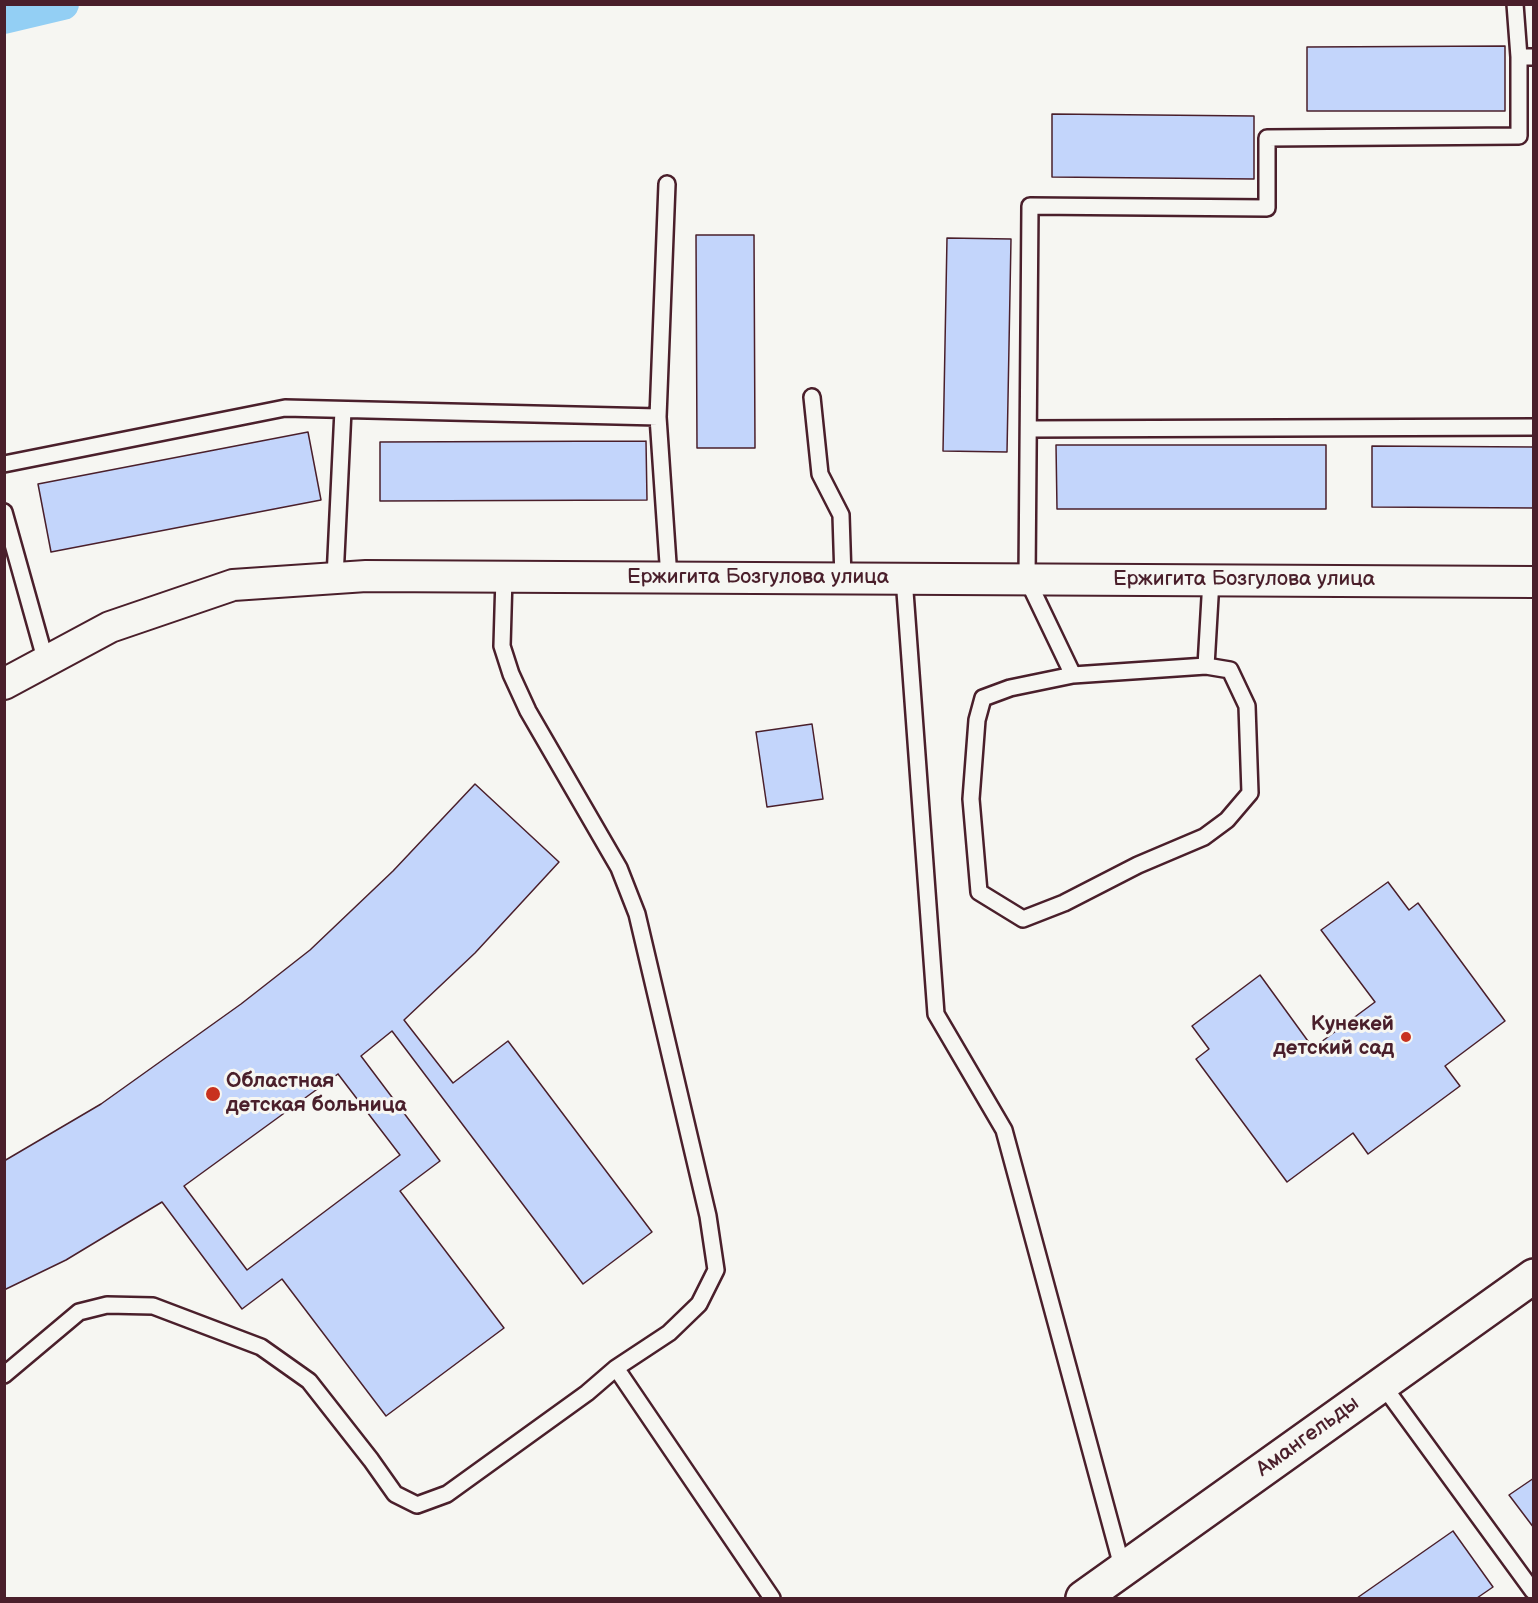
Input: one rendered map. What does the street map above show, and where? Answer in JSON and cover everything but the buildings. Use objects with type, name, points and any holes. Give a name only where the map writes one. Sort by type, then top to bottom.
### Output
[{"type":"main road","name":"Амангельды","points":[[1093,1595],[1123,1570],[1533,1276]]},
{"type":"street","name":"Ержигита Бозгулова улица","points":[[4,684],[110,627],[233,585],[335,578],[366,576],[1533,582]]},
{"type":"lane","points":[[1073,675],[1028,579],[1030,206],[1267,208],[1267,138],[1519,136],[1526,57],[1515,4]]},
{"type":"lane","points":[[667,184],[658,417],[669,578]]},
{"type":"lane","points":[[812,397],[820,474],[841,515],[843,578]]},
{"type":"lane","points":[[4,464],[285,408],[658,417]]},
{"type":"lane","points":[[335,578],[343,410]]},
{"type":"lane","points":[[1029,429],[1533,427]]},
{"type":"lane","points":[[4,512],[46,662]]},
{"type":"lane","points":[[4,1375],[79,1312],[107,1305],[153,1306],[261,1347],[309,1382],[395,1494],[417,1505],[447,1494],[587,1393],[616,1368],[669,1333],[699,1304],[716,1270],[708,1216],[637,914],[619,868],[528,711],[511,674],[502,646],[504,577]]},
{"type":"lane","points":[[904,578],[936,1014],[1004,1130],[1123,1570]]},
{"type":"lane","points":[[1206,666],[1211,580]]},
{"type":"lane","points":[[1206,666],[1230,670],[1247,706],[1250,793],[1227,820],[1204,837],[1138,865],[1064,903],[1023,919],[979,892],[971,799],[977,720],[983,698],[1010,688],[1073,675],[1206,666]]},
{"type":"lane","points":[[616,1368],[772,1599]]},
{"type":"lane","points":[[1382,1384],[1530,1594]]},
{"type":"waterway","points":[[4,18],[63,4]]},
{"type":"place","name":"Кунекей детский сад","points":[[1406,1037]]},
{"type":"place","name":"Областная детская больница","points":[[213,1094]]}]
